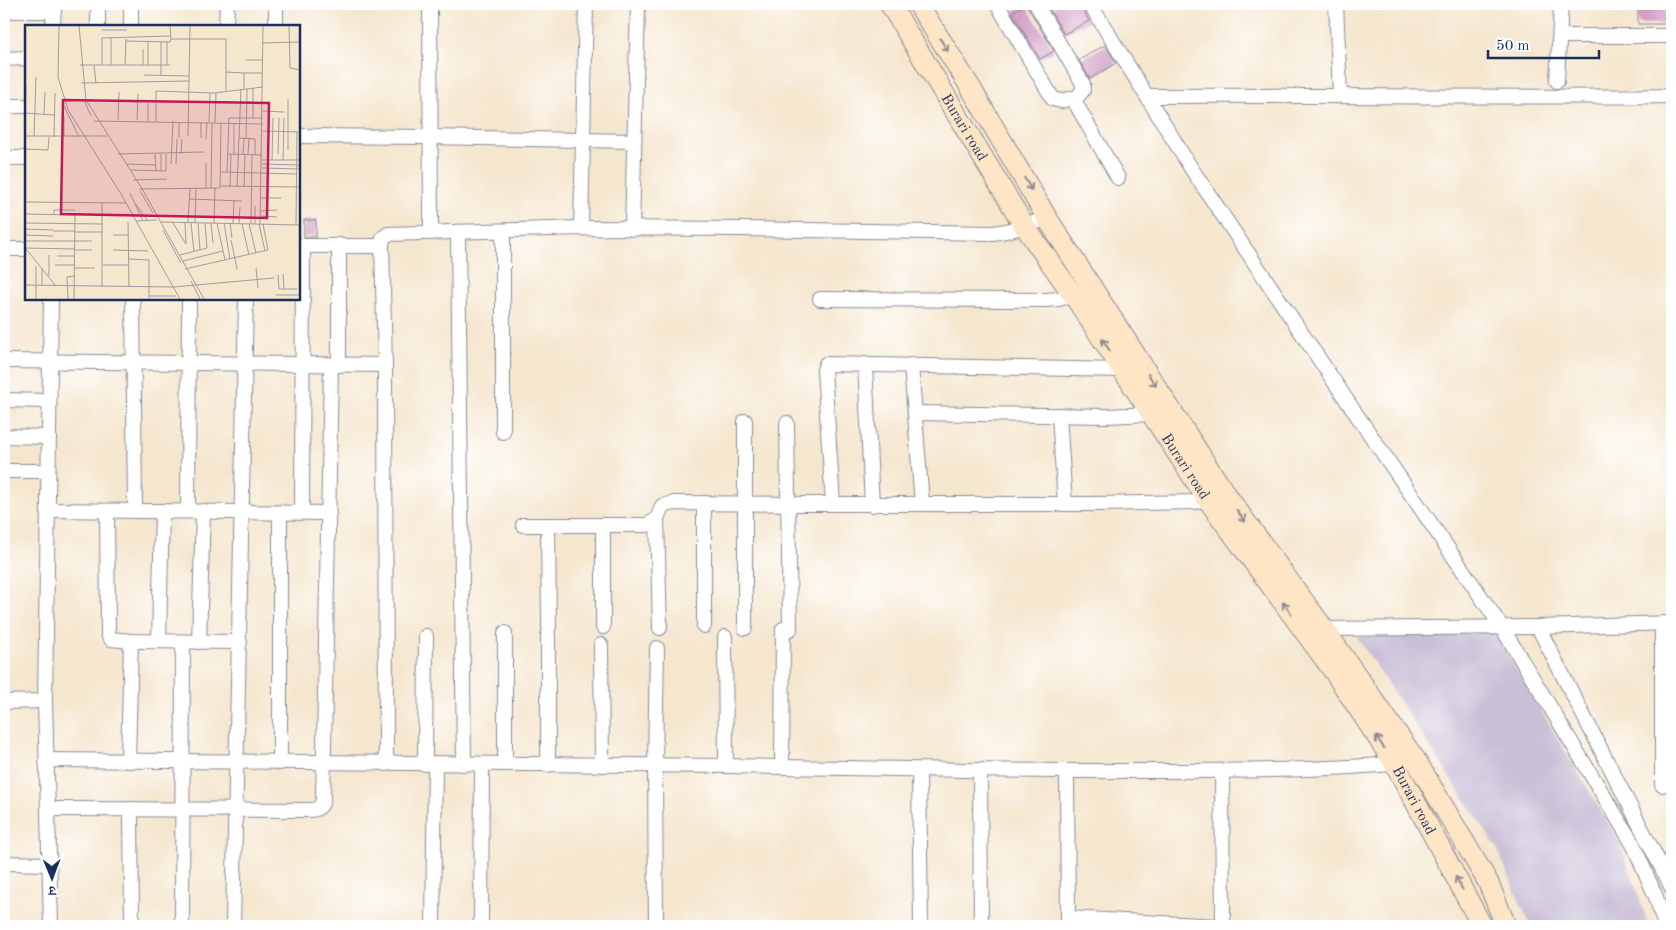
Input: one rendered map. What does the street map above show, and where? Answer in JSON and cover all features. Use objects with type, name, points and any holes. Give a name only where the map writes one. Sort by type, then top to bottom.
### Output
[{"type":"main road","name":"Burari road","points":[[890,4],[1025,227],[1074,296],[1151,414],[1216,496],[1317,634],[1417,762],[1488,882],[1506,926]]},
{"type":"main road","name":"Burari road","points":[[918,4],[1092,288],[1216,496]]},
{"type":"main road","name":"Burari road","points":[[1317,634],[1335,673],[1395,764],[1482,926]]},
{"type":"street","points":[[98,4],[98,25]]},
{"type":"street","points":[[131,4],[131,25]]},
{"type":"street","points":[[226,25],[227,4]]},
{"type":"street","points":[[276,4],[276,25]]},
{"type":"street","points":[[430,4],[432,233]]},
{"type":"street","points":[[581,228],[586,4]]},
{"type":"street","points":[[632,229],[638,4]]},
{"type":"street","points":[[997,4],[1054,99],[1061,101],[1077,97]]},
{"type":"street","points":[[1036,4],[1083,84],[1083,90],[1075,100],[1077,106],[1118,178]]},
{"type":"street","points":[[1090,4],[1190,168],[1346,400],[1507,626],[1634,844],[1656,897],[1665,926]]},
{"type":"street","points":[[1336,4],[1340,95]]},
{"type":"street","points":[[1557,81],[1561,4]]},
{"type":"street","points":[[4,11],[54,8],[53,25]]},
{"type":"street","points":[[1560,36],[1672,36]]},
{"type":"street","points":[[4,59],[25,58]]},
{"type":"street","points":[[1147,96],[1672,96]]},
{"type":"street","points":[[4,106],[25,106]]},
{"type":"street","points":[[300,136],[634,141]]},
{"type":"street","points":[[4,158],[25,158]]},
{"type":"street","points":[[386,764],[383,238],[388,234],[581,228],[743,228],[992,233],[1025,227],[1048,218]]},
{"type":"street","points":[[503,231],[503,432]]},
{"type":"street","points":[[458,233],[464,764]]},
{"type":"street","points":[[302,512],[301,246],[382,246]]},
{"type":"street","points":[[48,809],[315,810],[320,807],[323,801],[328,512],[339,246]]},
{"type":"street","points":[[4,249],[25,249]]},
{"type":"street","points":[[820,299],[1059,300],[1092,288]]},
{"type":"street","points":[[51,300],[45,701],[51,926]]},
{"type":"street","points":[[133,300],[135,511]]},
{"type":"street","points":[[188,511],[189,300]]},
{"type":"street","points":[[233,926],[246,300]]},
{"type":"street","points":[[4,361],[385,366]]},
{"type":"street","points":[[833,504],[824,370],[826,364],[1122,370]]},
{"type":"street","points":[[865,364],[872,504]]},
{"type":"street","points":[[911,365],[922,504]]},
{"type":"street","points":[[4,400],[49,401]]},
{"type":"street","points":[[914,413],[1151,414]]},
{"type":"street","points":[[1059,415],[1065,504]]},
{"type":"street","points":[[745,421],[745,628]]},
{"type":"street","points":[[782,767],[783,629],[790,629],[788,423]]},
{"type":"street","points":[[4,436],[49,438]]},
{"type":"street","points":[[4,471],[48,471]]},
{"type":"street","points":[[660,628],[657,519],[662,506],[666,504],[1065,504],[1182,502],[1216,496]]},
{"type":"street","points":[[704,503],[704,626]]},
{"type":"street","points":[[48,510],[328,512]]},
{"type":"street","points":[[107,511],[108,635],[111,639],[131,641],[240,642]]},
{"type":"street","points":[[159,641],[162,511]]},
{"type":"street","points":[[199,642],[203,511]]},
{"type":"street","points":[[280,512],[280,763]]},
{"type":"street","points":[[523,525],[647,525],[657,519]]},
{"type":"street","points":[[548,525],[548,765]]},
{"type":"street","points":[[603,525],[603,627]]},
{"type":"street","points":[[1317,634],[1507,626],[1534,627],[1667,623],[1662,785]]},
{"type":"street","points":[[1534,627],[1672,888]]},
{"type":"street","points":[[505,634],[505,764]]},
{"type":"street","points":[[426,636],[433,926]]},
{"type":"street","points":[[725,637],[726,766]]},
{"type":"street","points":[[128,761],[131,641]]},
{"type":"street","points":[[182,926],[183,642]]},
{"type":"street","points":[[601,645],[602,765]]},
{"type":"street","points":[[656,926],[655,766],[657,648]]},
{"type":"street","points":[[4,702],[45,701]]},
{"type":"street","points":[[46,760],[726,766],[919,771],[1067,772],[1333,768],[1417,762]]},
{"type":"street","points":[[481,926],[482,764]]},
{"type":"street","points":[[980,770],[981,926]]},
{"type":"street","points":[[919,771],[921,926]]},
{"type":"street","points":[[1222,771],[1223,926]]},
{"type":"street","points":[[1067,772],[1068,922],[1218,926]]},
{"type":"street","points":[[132,809],[132,926]]},
{"type":"street","points":[[4,862],[49,864]]},
{"type":"shaded area","points":[[1493,630],[1619,841],[1649,926],[1530,926],[1497,848],[1357,637]]},
{"type":"building","points":[[1027,4],[1054,51],[1040,59],[1012,12]]},
{"type":"building","points":[[1060,4],[1079,4],[1089,21],[1064,34],[1049,9]]},
{"type":"building","points":[[1670,7],[1670,24],[1638,24],[1638,9]]},
{"type":"building","points":[[1105,45],[1116,63],[1090,79],[1079,60]]},
{"type":"building","points":[[304,220],[316,220],[316,237],[304,237]]}]
